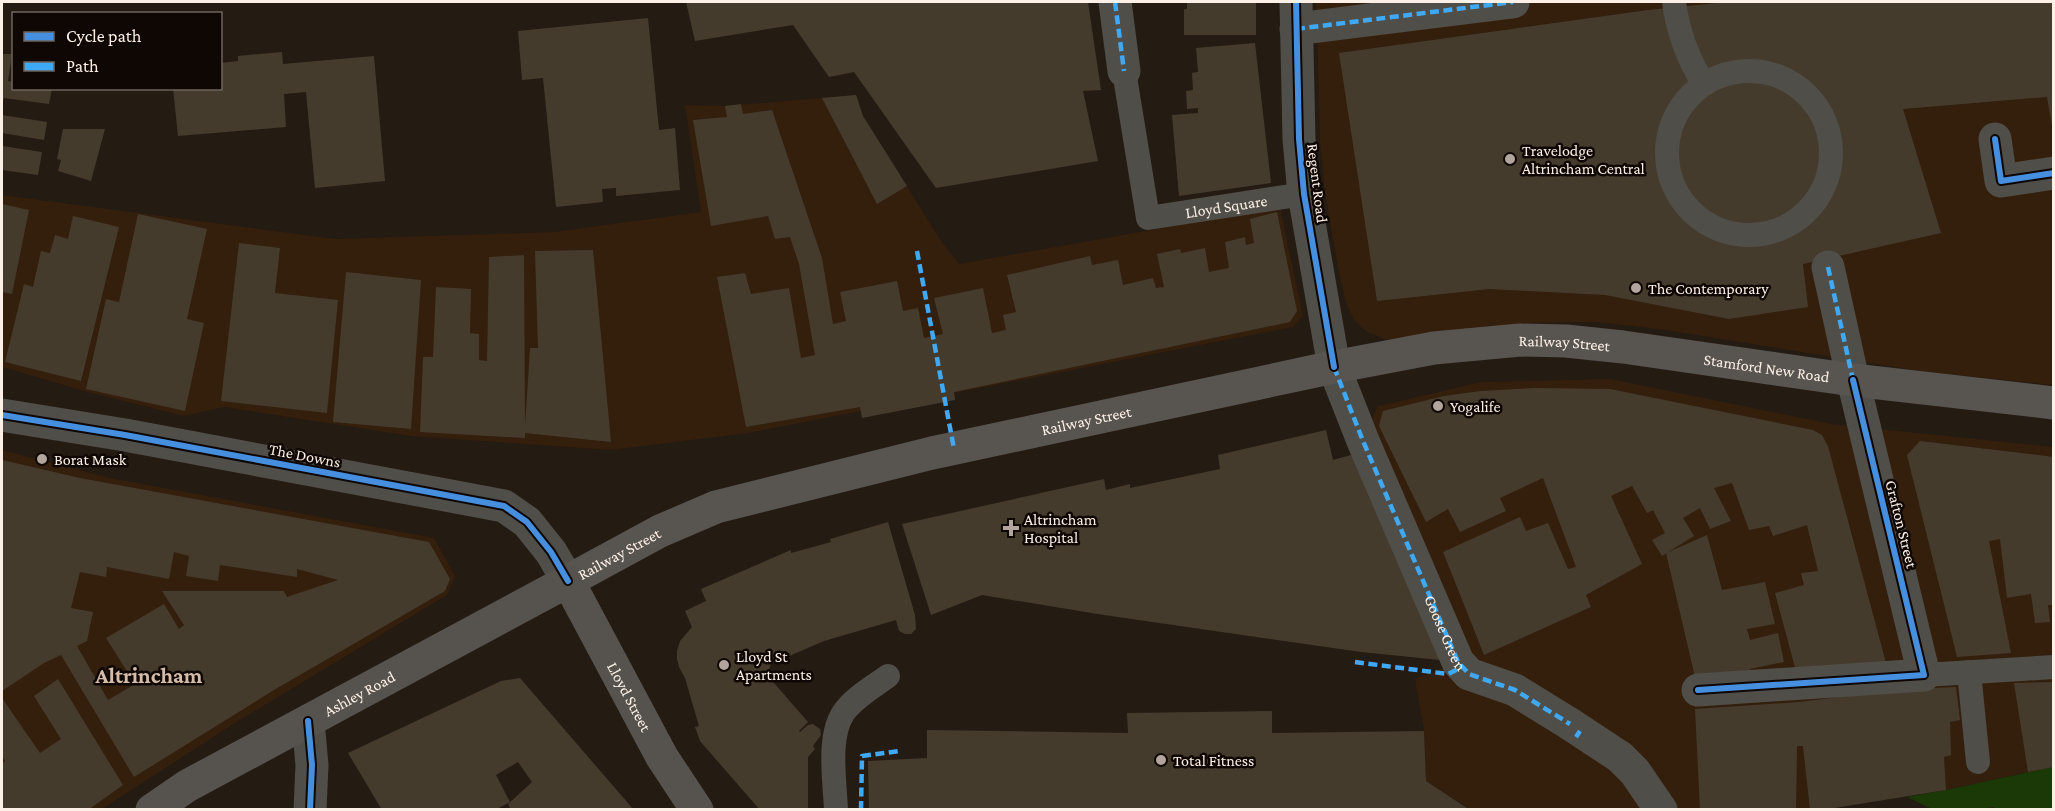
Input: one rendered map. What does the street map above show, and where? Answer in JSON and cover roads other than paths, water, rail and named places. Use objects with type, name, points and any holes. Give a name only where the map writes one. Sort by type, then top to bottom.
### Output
[{"type":"main road","name":"Railway Street","points":[[568,581],[660,531],[716,507],[932,453],[1334,367],[1434,348],[1520,340],[1566,341],[1623,347]]},
{"type":"main road","name":"Stamford New Road","points":[[1623,347],[1853,380],[2054,403]]},
{"type":"main road","name":"Ashley Road","points":[[152,810],[187,786],[568,581]]},
{"type":"main road","name":"Lloyd Street","points":[[568,581],[662,757],[697,810]]},
{"type":"street","points":[[1115,2],[1124,71]]},
{"type":"street","points":[[1296,15],[1513,2]]},
{"type":"street","name":"Regent Road","points":[[1296,15],[1299,139],[1304,194],[1334,367]]},
{"type":"street","points":[[1995,139],[2001,181],[2054,173]]},
{"type":"street","name":"Grafton Street","points":[[1828,267],[1924,675]]},
{"type":"street","name":"Goose Green","points":[[1334,367],[1363,441],[1458,662],[1469,674],[1515,690],[1620,757],[1635,772],[1661,810]]},
{"type":"street","name":"The Downs","points":[[2,415],[125,435],[504,506],[527,522],[551,552],[568,581]]},
{"type":"street","points":[[1698,690],[1924,675]]},
{"type":"street","points":[[308,721],[312,765],[310,810]]},
{"type":"lane","points":[[1674,2],[1682,42],[1691,64],[1704,84]]},
{"type":"lane","points":[[1737,70],[1763,72],[1788,80],[1809,96],[1824,118],[1831,143],[1830,170],[1821,194],[1804,215],[1782,229],[1756,236],[1728,233],[1702,221],[1681,202],[1669,177],[1666,148],[1672,120],[1687,96],[1704,84],[1737,70]]},
{"type":"lane","name":"Lloyd Square","points":[[1124,71],[1148,218],[1304,194]]},
{"type":"lane","points":[[1924,675],[2054,667]]},
{"type":"lane","points":[[1969,672],[1978,762]]},
{"type":"lane","points":[[836,810],[834,750],[836,730],[843,713],[854,701],[888,676]]},
{"type":"place","name":"Travelodge Altrincham Central","points":[[1510,159]]},
{"type":"place","name":"The Contemporary","points":[[1636,288]]},
{"type":"place","name":"Yogalife","points":[[1438,406]]},
{"type":"place","name":"Borat Mask","points":[[42,459]]},
{"type":"place","name":"Altrincham Hospital","points":[[1011,528]]},
{"type":"place","name":"Lloyd St Apartments","points":[[724,665]]},
{"type":"place","name":"Total Fitness","points":[[1161,760]]},
{"type":"district","name":"Altrincham","points":[[149,675]]}]
